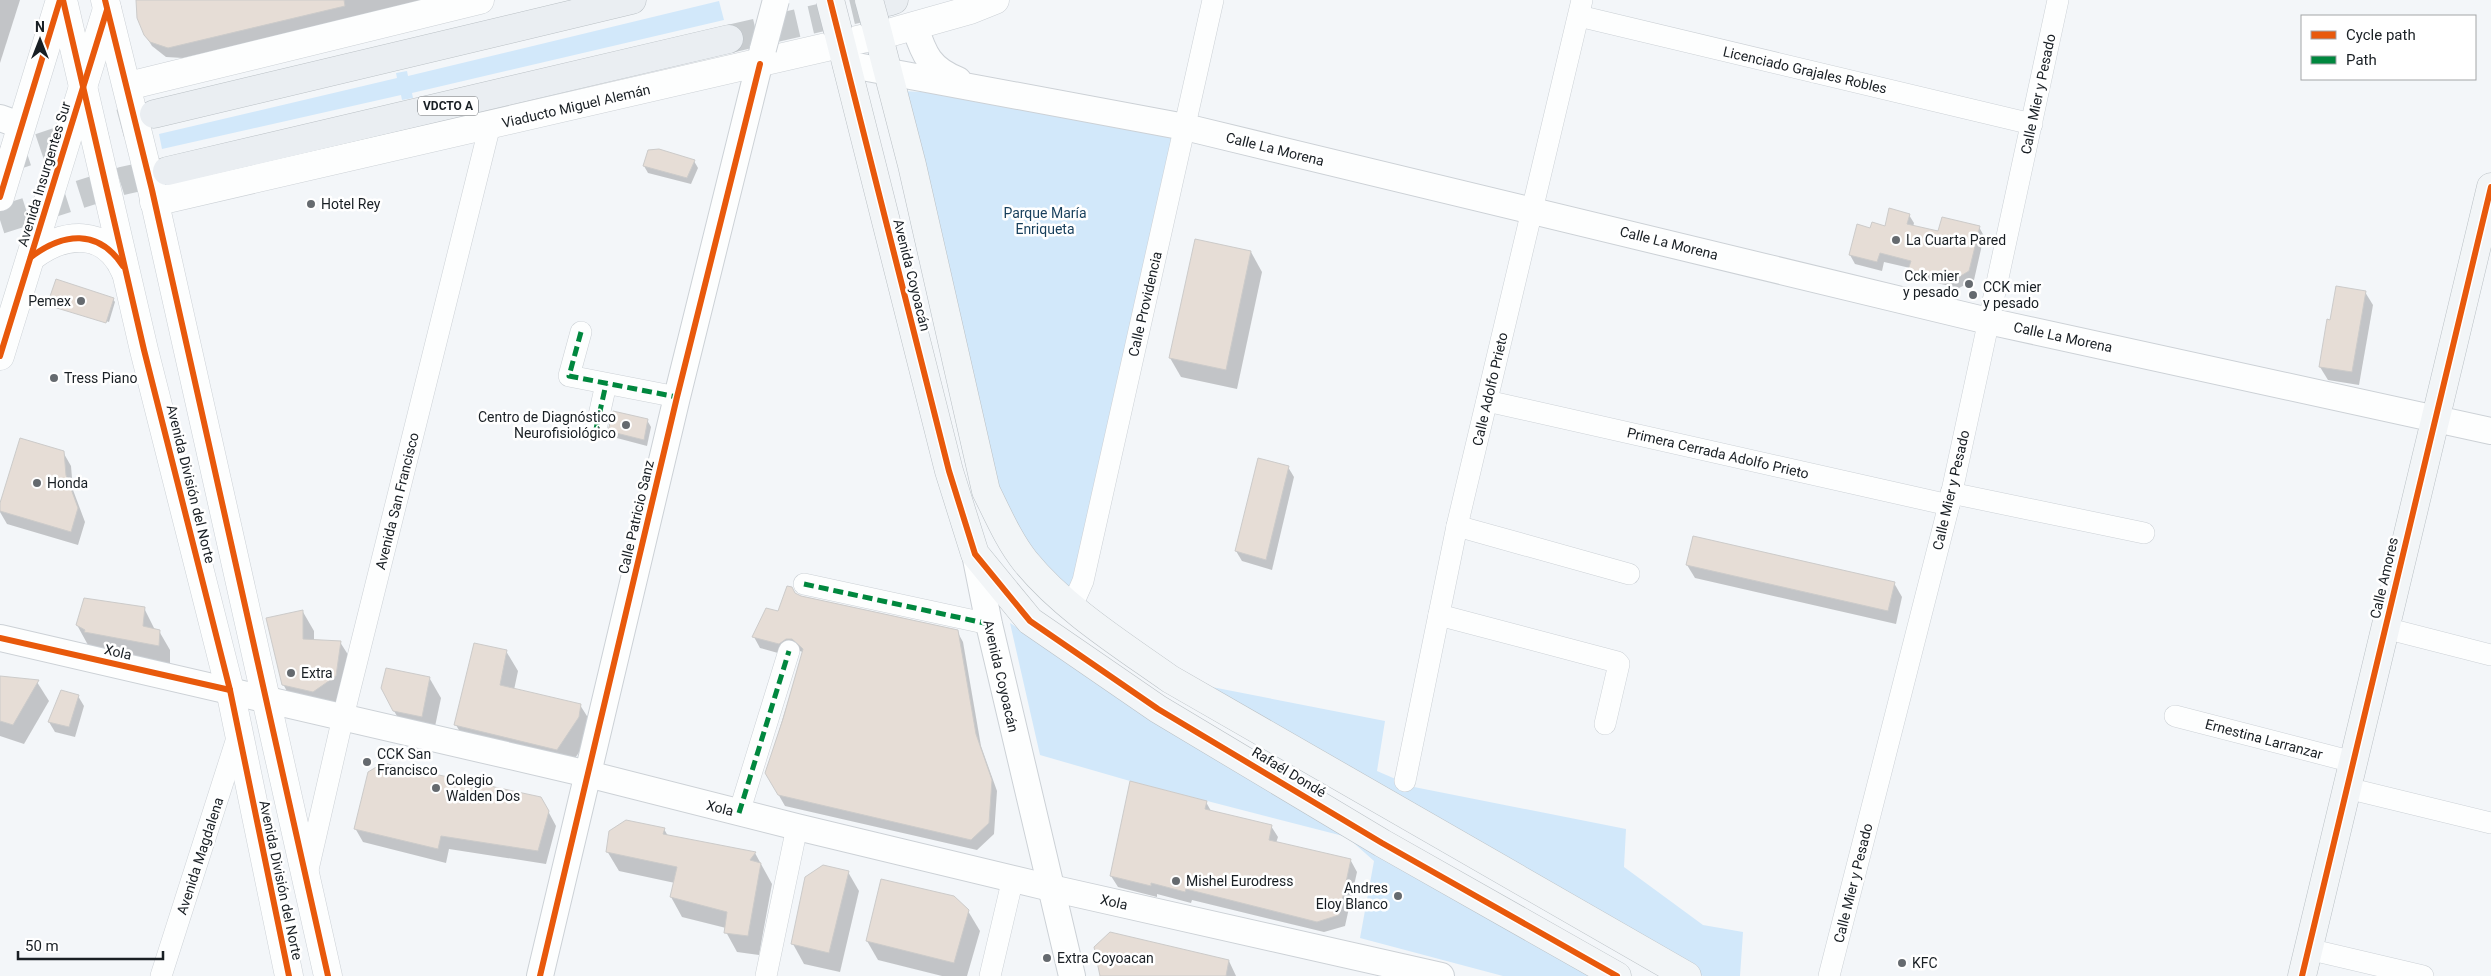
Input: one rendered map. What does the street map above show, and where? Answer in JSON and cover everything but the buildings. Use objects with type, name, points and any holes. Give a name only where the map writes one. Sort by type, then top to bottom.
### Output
[{"type":"highway","points":[[154,114],[632,0]]},
{"type":"highway","name":"Viaducto Miguel Alemán","points":[[167,171],[729,39]]},
{"type":"main road","points":[[0,197],[10,122],[60,0]]},
{"type":"main road","name":"Avenida División del Norte","points":[[63,0],[127,275],[230,690],[288,976]]},
{"type":"main road","points":[[128,86],[480,0]]},
{"type":"main road","name":"Avenida Coyoacán","points":[[830,0],[949,471],[975,554]]},
{"type":"main road","name":"Viaducto Miguel Alemán","points":[[154,202],[490,125],[761,56],[842,46],[881,12],[915,27],[970,10],[994,0]]},
{"type":"main road","name":"Avenida División del Norte","points":[[107,3],[128,86],[328,976]]},
{"type":"main road","name":"Avenida Insurgentes Sur","points":[[0,356],[83,90],[107,3]]},
{"type":"main road","name":"Avenida Coyoacán","points":[[881,12],[889,72],[986,491],[1006,531]]},
{"type":"main road","name":"Calle Amores","points":[[2302,976],[2491,187]]},
{"type":"main road","points":[[31,257],[51,243],[62,239],[85,239],[107,248],[122,265],[127,275]]},
{"type":"main road","name":"Rafaél Dondé","points":[[1006,531],[1024,560],[1048,587],[1170,679],[1687,976]]},
{"type":"main road","name":"Rafaél Dondé","points":[[975,554],[1030,621],[1158,709],[1382,843],[1617,976]]},
{"type":"street","name":"Calle Patricio Sanz","points":[[540,976],[677,398],[776,0]]},
{"type":"street","name":"Calle Providencia","points":[[1072,606],[1083,581],[1213,0]]},
{"type":"street","name":"Calle Mier y Pesado","points":[[1829,976],[1950,499],[2058,0]]},
{"type":"street","name":"Licenciado Grajales Robles","points":[[1580,8],[2032,124]]},
{"type":"street","name":"Calle Adolfo Prieto","points":[[1405,780],[1456,526],[1580,8]]},
{"type":"street","points":[[915,27],[922,50],[935,67],[948,76],[982,89]]},
{"type":"street","name":"Calle La Morena","points":[[842,46],[889,72],[1184,127],[1988,321],[2491,431]]},
{"type":"street","name":"Avenida San Francisco","points":[[306,877],[343,717],[490,125]]},
{"type":"street","points":[[581,332],[569,376],[677,398]]},
{"type":"street","points":[[596,429],[606,384]]},
{"type":"street","name":"Primera Cerrada Adolfo Prieto","points":[[1487,401],[1950,499],[2144,533]]},
{"type":"street","points":[[1456,526],[1629,574]]},
{"type":"street","name":"Avenida Coyoacán","points":[[975,554],[989,624],[1072,976]]},
{"type":"street","points":[[804,584],[989,624]]},
{"type":"street","points":[[1438,615],[1617,662],[1619,664],[1605,724]]},
{"type":"street","points":[[2385,628],[2491,656]]},
{"type":"street","name":"Xola","points":[[0,638],[588,774],[739,813],[1013,878],[1346,965],[1441,976]]},
{"type":"street","points":[[739,813],[789,651]]},
{"type":"street","name":"Ernestina Larranzar","points":[[2175,716],[2491,823]]},
{"type":"street","name":"Avenida Magdalena","points":[[161,976],[238,735]]},
{"type":"street","points":[[766,976],[797,827]]},
{"type":"street","points":[[990,976],[1013,878]]},
{"type":"street","points":[[2308,949],[2423,976]]},
{"type":"green space","points":[[719,1],[724,20],[412,93],[413,98],[402,100],[401,95],[162,149],[159,134],[397,78],[396,73],[407,71],[408,76]]},
{"type":"green space","name":"Parque María Enriqueta","points":[[903,91],[959,94],[1179,131],[1071,595],[1009,522],[988,468]]},
{"type":"green space","points":[[1010,623],[1388,855],[1601,976],[1503,976],[1360,938],[1374,861],[1347,837],[1130,781],[1040,755]]},
{"type":"green space","points":[[1181,681],[1385,721],[1377,771],[1414,787],[1626,829],[1624,867],[1703,925],[1743,932],[1740,976],[1703,976]]},
{"type":"tunnel","points":[[729,39],[888,2]]},
{"type":"tunnel","points":[[0,161],[80,134],[154,114]]},
{"type":"tunnel","points":[[0,220],[122,181],[167,171]]},
{"type":"marked path","points":[[581,332],[569,376],[677,397]]},
{"type":"marked path","points":[[596,429],[606,384]]},
{"type":"marked path","points":[[804,584],[989,624]]},
{"type":"marked path","points":[[739,813],[789,651]]},
{"type":"cycle path","points":[[0,197],[60,0]]},
{"type":"cycle path","points":[[63,0],[144,350],[230,690],[289,976]]},
{"type":"cycle path","points":[[105,0],[152,190],[328,976]]},
{"type":"cycle path","points":[[830,0],[949,471],[975,554],[1030,621],[1158,709],[1382,843],[1617,976]]},
{"type":"cycle path","points":[[0,356],[107,10]]},
{"type":"cycle path","points":[[540,976],[677,397],[760,64]]},
{"type":"cycle path","points":[[2302,976],[2491,187]]},
{"type":"cycle path","points":[[31,257],[55,243],[80,238],[103,245],[123,266]]},
{"type":"cycle path","points":[[0,638],[230,690]]},
{"type":"place","name":"Hotel Rey","points":[[311,204]]},
{"type":"place","name":"La Cuarta Pared","points":[[1896,240]]},
{"type":"place","name":"Cck mier y pesado","points":[[1969,284]]},
{"type":"place","name":"CCK mier y pesado","points":[[1973,295]]},
{"type":"place","name":"Pemex","points":[[81,301]]},
{"type":"place","name":"Tress Piano","points":[[54,378]]},
{"type":"place","name":"Centro de Diagnóstico Neurofisiológico","points":[[626,425]]},
{"type":"place","name":"Honda","points":[[37,483]]},
{"type":"place","name":"Extra","points":[[291,673]]},
{"type":"place","name":"CCK San Francisco","points":[[367,762]]},
{"type":"place","name":"Colegio Walden Dos","points":[[436,788]]},
{"type":"place","name":"Mishel Eurodress","points":[[1176,881]]},
{"type":"place","name":"Andres Eloy Blanco","points":[[1398,896]]},
{"type":"place","name":"Extra Coyoacan","points":[[1047,958]]},
{"type":"place","name":"KFC","points":[[1902,963]]}]
